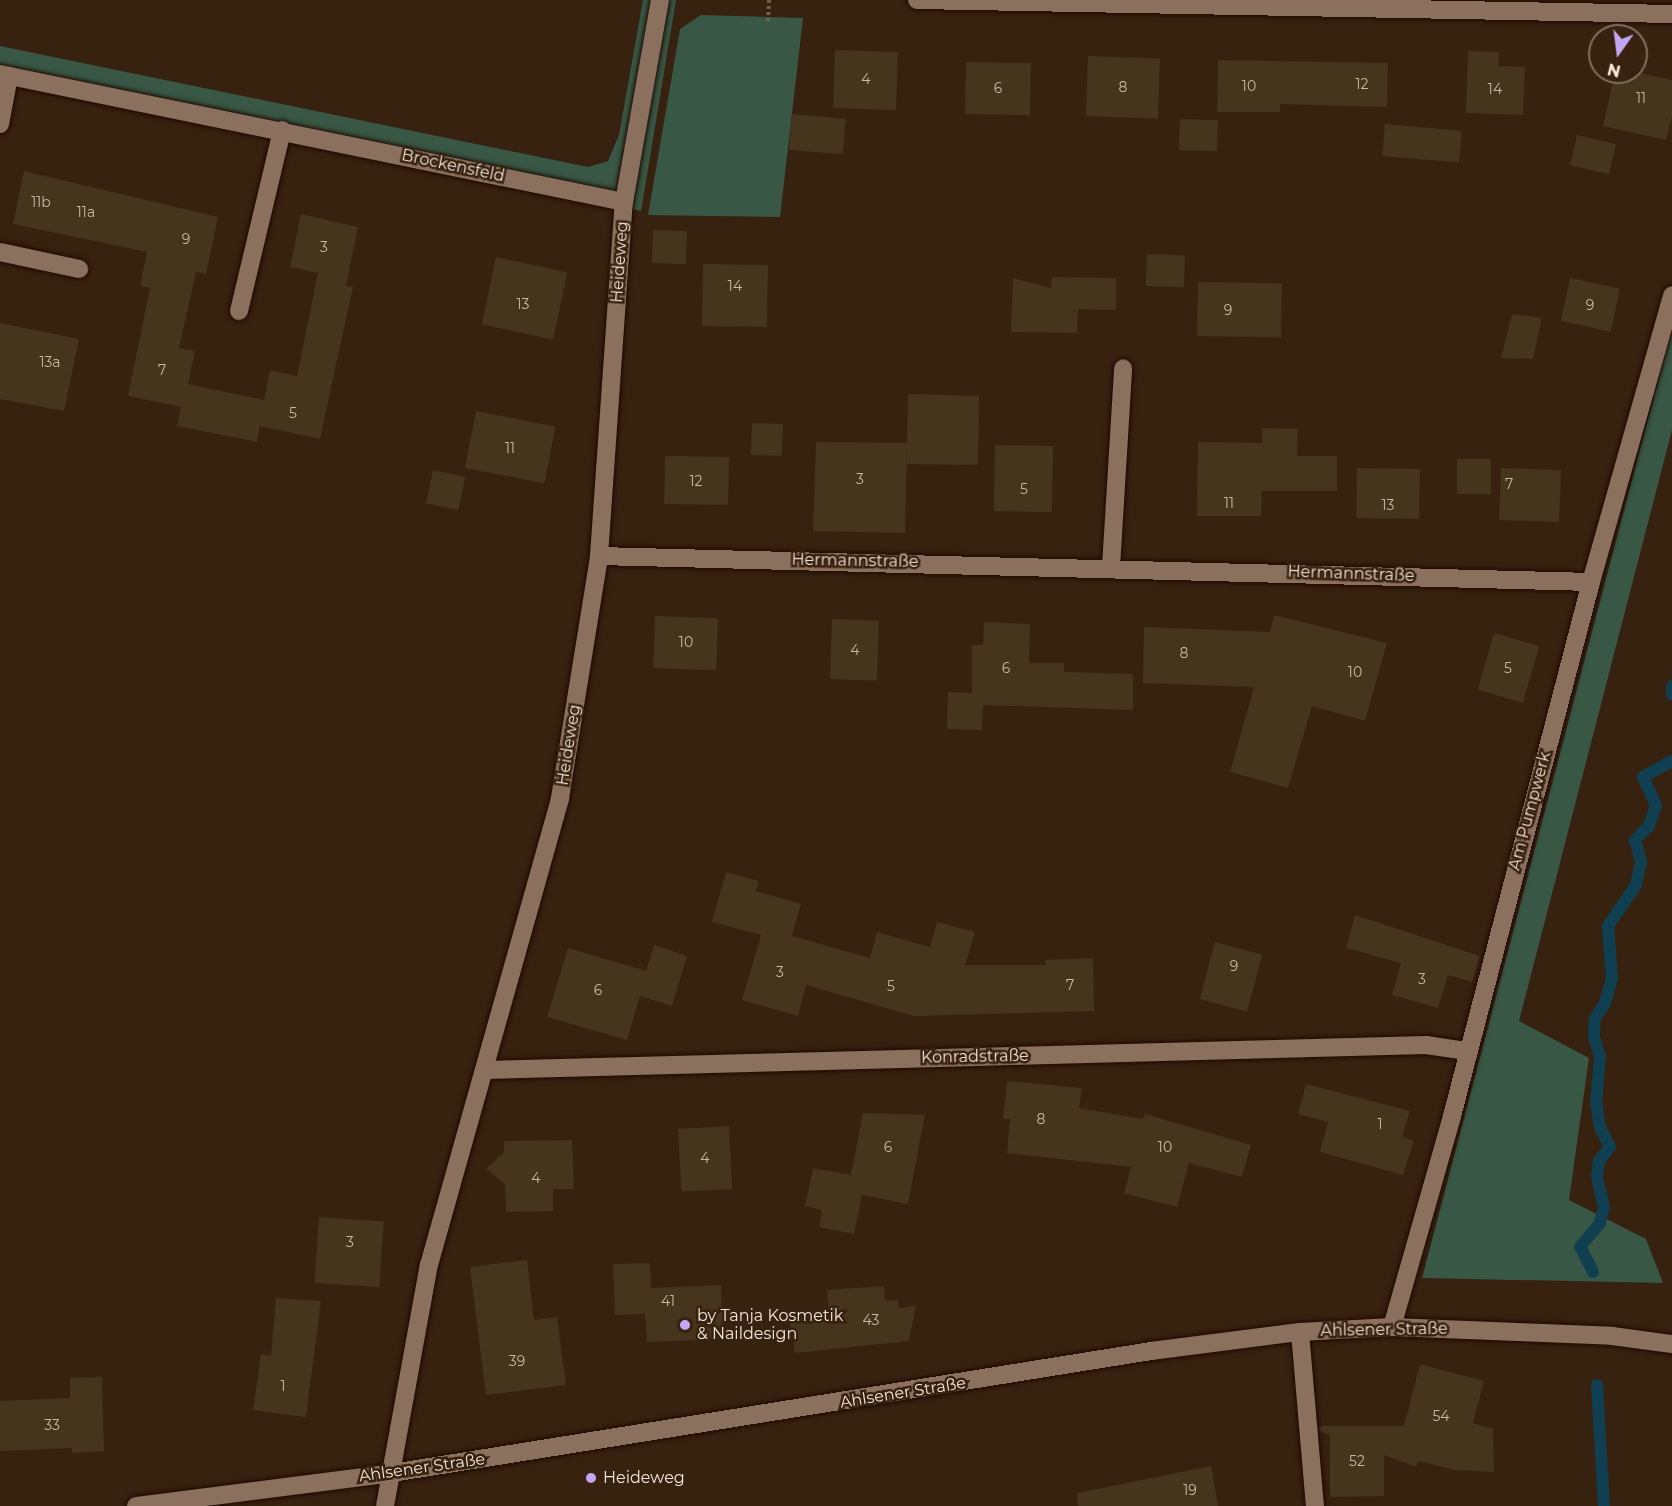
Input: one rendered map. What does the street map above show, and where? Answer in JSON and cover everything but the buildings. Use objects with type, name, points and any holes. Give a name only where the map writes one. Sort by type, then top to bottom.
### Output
[{"type":"street","name":"Heideweg","points":[[385,1506],[429,1265],[560,798],[599,556],[624,202],[660,0]]},
{"type":"street","points":[[917,0],[1672,14]]},
{"type":"street","name":"Brockensfeld","points":[[0,124],[5,75],[624,202]]},
{"type":"street","points":[[239,311],[282,130]]},
{"type":"street","points":[[0,252],[79,269]]},
{"type":"street","name":"Am Pumpwerk","points":[[1392,1326],[1452,1116],[1466,1052],[1591,582],[1672,296]]},
{"type":"street","points":[[1111,567],[1123,368]]},
{"type":"street","name":"Hermannstraße","points":[[599,556],[1111,567],[1591,582]]},
{"type":"street","name":"Konradstraße","points":[[484,1070],[1426,1045],[1466,1052]]},
{"type":"street","name":"Ahlsener Straße","points":[[136,1506],[392,1473],[1151,1352],[1300,1332],[1392,1326],[1612,1336],[1672,1344]]},
{"type":"street","points":[[1300,1332],[1315,1506]]},
{"type":"path","points":[[768,21],[769,0]]},
{"type":"green space","points":[[643,0],[676,0],[641,211],[0,78],[0,46],[588,167],[608,161],[619,135]]},
{"type":"green space","points":[[701,15],[803,18],[780,217],[648,215],[680,29]]},
{"type":"green space","points":[[1672,328],[1672,430],[1519,1021],[1589,1058],[1569,1200],[1646,1239],[1663,1283],[1422,1278]]},
{"type":"waterway","points":[[1672,686],[1672,695]]},
{"type":"waterway","points":[[1593,1272],[1580,1247],[1600,1223],[1604,1207],[1597,1176],[1599,1161],[1610,1147],[1600,1127],[1596,1103],[1600,1057],[1594,1036],[1595,1018],[1605,1003],[1612,978],[1608,926],[1636,885],[1641,862],[1635,840],[1649,826],[1656,805],[1643,777],[1672,761]]},
{"type":"waterway","points":[[1597,1385],[1604,1506]]},
{"type":"place","name":"by Tanja Kosmetik & Naildesign","points":[[685,1325]]},
{"type":"place","name":"Heideweg","points":[[591,1478]]}]
